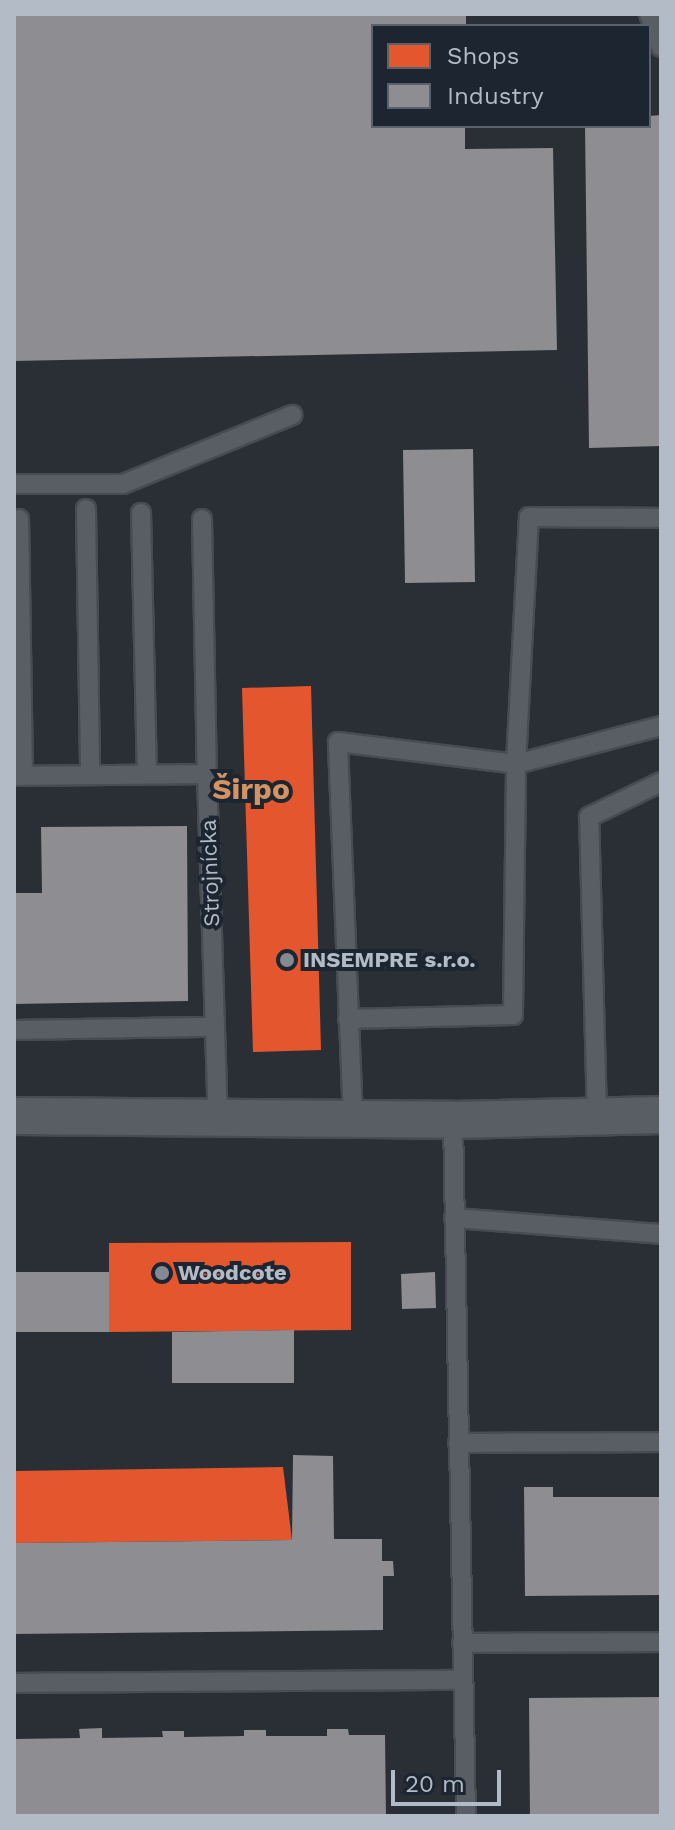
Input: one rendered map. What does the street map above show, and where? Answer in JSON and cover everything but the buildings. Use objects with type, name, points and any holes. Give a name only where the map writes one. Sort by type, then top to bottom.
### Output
[{"type":"street","points":[[14,1116],[453,1120],[661,1115]]},
{"type":"lane","points":[[649,14],[661,47]]},
{"type":"lane","points":[[14,484],[123,484],[292,415]]},
{"type":"lane","points":[[86,509],[90,775]]},
{"type":"lane","points":[[141,513],[147,774]]},
{"type":"lane","points":[[348,1019],[513,1015],[516,764],[529,517],[661,518]]},
{"type":"lane","points":[[19,519],[19,776],[207,774]]},
{"type":"lane","name":"Strojnícka","points":[[202,519],[218,1118]]},
{"type":"lane","points":[[353,1119],[338,742],[516,764],[661,726]]},
{"type":"lane","points":[[597,1117],[589,817],[661,782]]},
{"type":"lane","points":[[14,1030],[215,1027]]},
{"type":"lane","points":[[453,1120],[466,1816]]},
{"type":"lane","points":[[454,1218],[661,1234]]},
{"type":"lane","points":[[458,1443],[661,1442]]},
{"type":"lane","points":[[462,1643],[661,1642]]},
{"type":"lane","points":[[14,1683],[463,1680]]},
{"type":"place","name":"INSEMPRE s.r.o.","points":[[287,960]]},
{"type":"place","name":"Woodcote","points":[[162,1273]]},
{"type":"district","name":"Širpo","points":[[251,789]]}]
